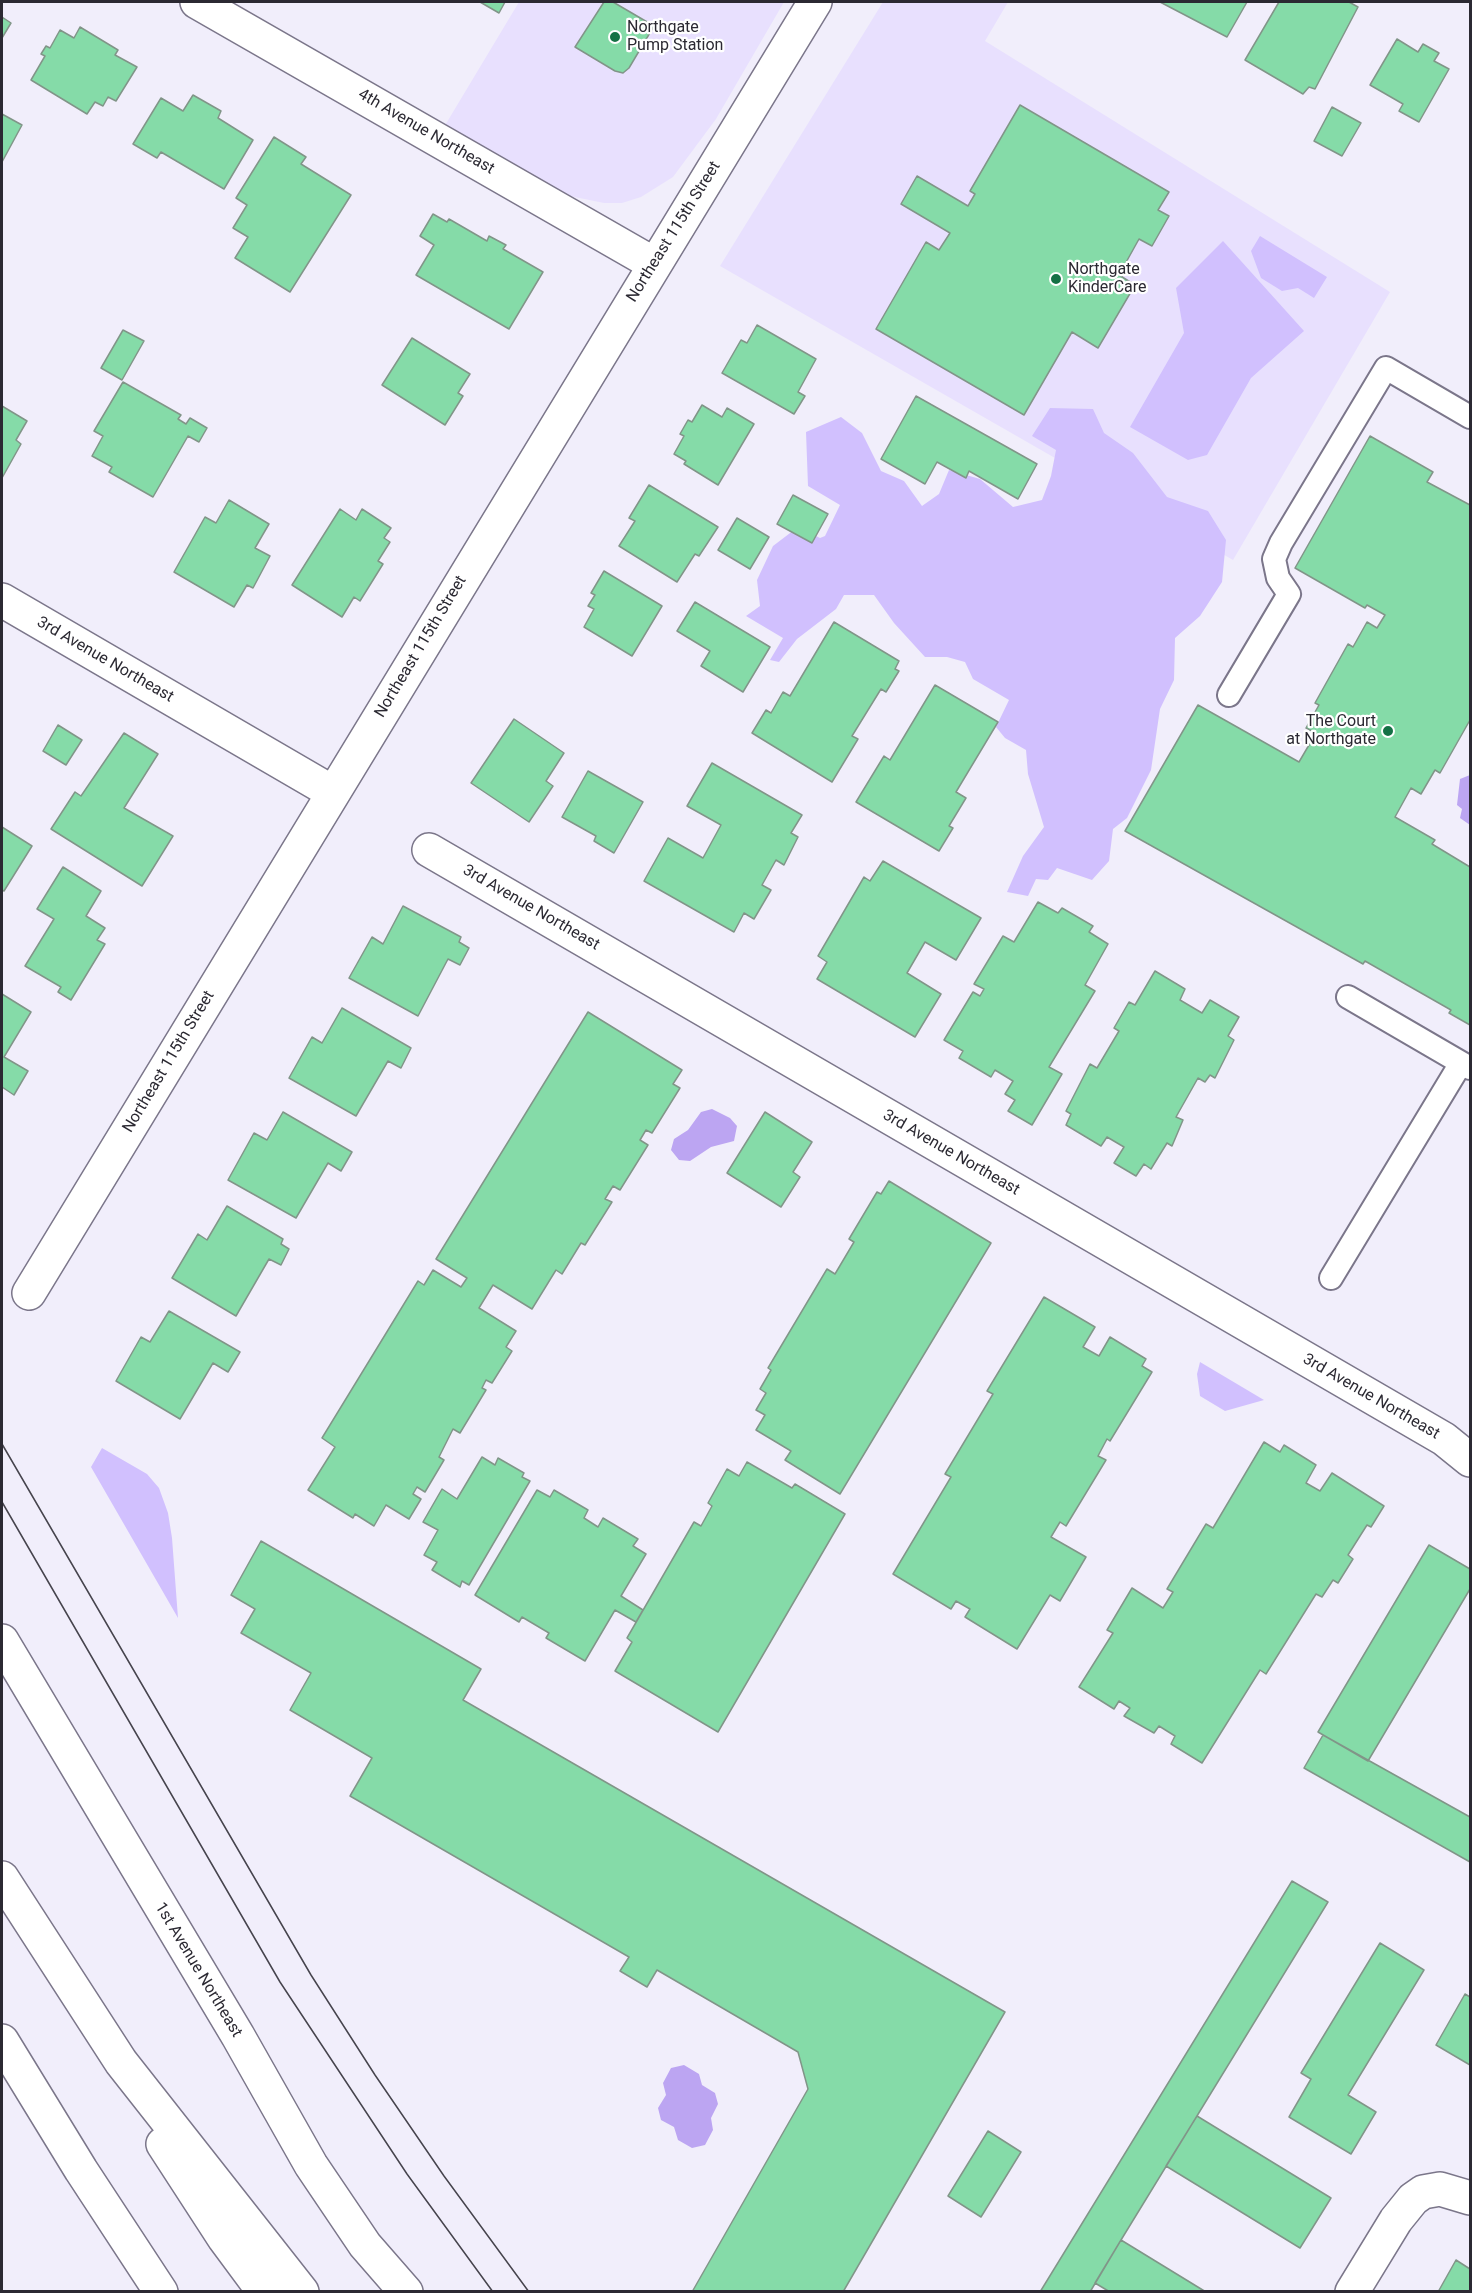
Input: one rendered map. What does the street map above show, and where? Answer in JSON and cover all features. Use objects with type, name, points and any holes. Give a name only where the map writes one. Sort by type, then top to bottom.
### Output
[{"type":"main road","name":"4th Avenue Northeast","points":[[197,2],[654,264]]},
{"type":"main road","name":"Northeast 115th Street","points":[[29,1293],[815,2]]},
{"type":"main road","name":"3rd Avenue Northeast","points":[[2,600],[332,792]]},
{"type":"main road","name":"3rd Avenue Northeast","points":[[429,850],[1444,1439],[1470,1460]]},
{"type":"main road","name":"1st Avenue Northeast","points":[[2,1641],[238,2036],[311,2165],[365,2245],[406,2292]]},
{"type":"main road","points":[[2,1878],[121,2062],[302,2292]]},
{"type":"main road","points":[[2,2041],[161,2292]]},
{"type":"main road","points":[[121,2062],[172,2160],[264,2292]]},
{"type":"main road","points":[[1352,2292],[1396,2220],[1413,2199],[1423,2192],[1440,2189],[1470,2198]]},
{"type":"lane","points":[[1228,696],[1289,594],[1278,578],[1275,559],[1281,543],[1386,368],[1470,417]]},
{"type":"lane","points":[[1331,1278],[1466,1065],[1348,997]]},
{"type":"shaded area","points":[[519,2],[784,2],[716,119],[673,177],[641,197],[622,203],[604,203],[565,195],[444,127]]},
{"type":"shaded area","name":"Northgate KinderCare","points":[[883,2],[1008,2],[985,41],[1390,292],[1233,560],[720,266]]},
{"type":"shaded area","points":[[1260,236],[1327,277],[1314,298],[1298,288],[1282,291],[1261,278],[1251,251]]},
{"type":"shaded area","points":[[1223,241],[1304,331],[1251,378],[1207,455],[1188,460],[1130,427],[1184,333],[1176,288]]},
{"type":"shaded area","points":[[1050,408],[1093,409],[1104,433],[1133,453],[1167,497],[1208,511],[1226,540],[1222,582],[1200,616],[1175,638],[1174,680],[1160,709],[1151,770],[1127,818],[1113,829],[1109,861],[1092,880],[1057,868],[1048,880],[1036,879],[1028,896],[1007,892],[1023,856],[1044,827],[1028,774],[1026,750],[1005,738],[996,727],[1009,700],[973,679],[965,662],[947,657],[925,657],[894,623],[874,595],[844,595],[836,609],[797,639],[779,662],[770,660],[783,638],[746,616],[760,606],[757,580],[773,546],[798,527],[820,538],[825,536],[840,505],[808,486],[806,432],[841,417],[862,433],[881,471],[904,481],[922,506],[939,494],[949,470],[980,479],[1013,507],[1042,500],[1051,476],[1056,450],[1032,436]]},
{"type":"shaded area","points":[[1470,775],[1470,825],[1460,818],[1462,809],[1457,805],[1460,779]]},
{"type":"shaded area","points":[[712,1109],[730,1118],[737,1126],[734,1141],[711,1147],[690,1161],[679,1160],[671,1150],[674,1139],[688,1130],[701,1112]]},
{"type":"shaded area","points":[[1200,1362],[1264,1400],[1225,1411],[1200,1396],[1197,1374]]},
{"type":"shaded area","points":[[102,1448],[147,1474],[159,1488],[168,1513],[172,1538],[178,1618],[91,1467]]},
{"type":"shaded area","points":[[684,2065],[699,2074],[702,2085],[715,2093],[718,2104],[711,2118],[713,2130],[705,2145],[692,2148],[678,2140],[674,2127],[661,2120],[658,2108],[666,2095],[663,2083],[671,2068]]},
{"type":"building","points":[[480,2],[505,2],[499,13]]},
{"type":"building","name":"Northgate Pump Station","points":[[604,2],[613,2],[654,26],[629,68],[623,73],[615,71],[575,47]]},
{"type":"building","points":[[1160,2],[1247,2],[1227,37]]},
{"type":"building","points":[[1279,2],[1349,2],[1358,7],[1315,89],[1309,87],[1303,94],[1245,60]]},
{"type":"building","points":[[2,17],[11,23],[2,38]]},
{"type":"building","points":[[80,27],[118,50],[115,55],[137,67],[116,101],[108,97],[103,106],[95,102],[87,114],[31,80],[45,56],[41,54],[46,46],[50,48],[60,30],[74,38]]},
{"type":"building","points":[[1397,39],[1418,52],[1423,44],[1439,53],[1434,61],[1449,69],[1419,122],[1399,111],[1403,104],[1370,85]]},
{"type":"building","points":[[193,95],[221,111],[218,118],[253,140],[224,189],[161,152],[157,158],[133,144],[161,98],[183,111]]},
{"type":"building","points":[[1020,105],[1169,192],[1158,210],[1169,216],[1152,246],[1139,239],[1119,275],[1135,285],[1098,348],[1072,332],[1024,415],[876,329],[926,242],[939,250],[950,233],[901,204],[917,176],[968,206],[975,194],[970,191]]},
{"type":"building","points":[[1332,107],[1361,123],[1342,156],[1314,141]]},
{"type":"building","points":[[2,114],[22,125],[2,162]]},
{"type":"building","points":[[274,137],[306,157],[301,164],[351,195],[290,292],[235,258],[248,237],[233,228],[247,205],[236,198]]},
{"type":"building","points":[[433,214],[447,222],[449,219],[487,241],[489,236],[506,245],[503,249],[543,272],[509,329],[416,275],[434,245],[420,236]]},
{"type":"building","points":[[757,325],[816,359],[798,392],[805,396],[794,414],[722,373],[741,340],[747,343]]},
{"type":"building","points":[[123,330],[144,341],[122,380],[101,368]]},
{"type":"building","points":[[412,338],[470,374],[458,393],[463,396],[445,425],[382,385]]},
{"type":"building","points":[[123,382],[181,415],[178,419],[186,424],[190,418],[207,428],[199,442],[188,436],[153,497],[109,472],[112,467],[92,456],[103,436],[94,431]]},
{"type":"building","points":[[916,396],[1037,464],[1018,499],[969,471],[966,478],[937,462],[925,484],[881,459]]},
{"type":"building","points":[[702,405],[722,417],[727,408],[754,424],[718,485],[684,464],[686,461],[674,454],[684,436],[680,434],[688,420],[692,422]]},
{"type":"building","points":[[2,406],[27,421],[16,440],[21,444],[2,478]]},
{"type":"building","name":"The Court at Northgate","points":[[1370,436],[1433,472],[1427,482],[1470,505],[1470,720],[1440,773],[1435,770],[1421,794],[1411,788],[1395,817],[1435,840],[1432,844],[1470,867],[1470,1025],[1449,1013],[1451,1010],[1365,961],[1363,964],[1125,831],[1198,705],[1299,762],[1316,733],[1306,728],[1319,705],[1315,703],[1348,644],[1353,647],[1367,622],[1377,628],[1385,615],[1367,605],[1365,608],[1295,568]]},
{"type":"building","points":[[649,485],[718,527],[699,556],[695,554],[677,582],[619,546],[635,521],[629,518]]},
{"type":"building","points":[[793,495],[828,514],[812,543],[777,524]]},
{"type":"building","points":[[229,500],[269,524],[255,548],[270,556],[253,588],[247,585],[234,607],[174,572],[205,517],[216,523]]},
{"type":"building","points":[[340,509],[356,520],[362,509],[391,528],[384,538],[390,542],[378,561],[383,564],[360,601],[354,597],[342,617],[292,585]]},
{"type":"building","points":[[737,518],[769,537],[750,569],[718,550]]},
{"type":"building","points":[[604,571],[662,606],[632,656],[584,627],[594,609],[588,606],[595,595],[591,593]]},
{"type":"building","points":[[695,602],[770,647],[743,692],[701,666],[710,651],[677,631]]},
{"type":"building","points":[[834,622],[899,661],[895,669],[899,671],[886,692],[881,689],[852,736],[858,739],[832,782],[752,733],[766,710],[771,713],[783,692],[790,696]]},
{"type":"building","points":[[935,685],[998,722],[956,792],[966,798],[949,826],[953,828],[939,851],[856,802],[884,756],[890,760]]},
{"type":"building","points":[[514,719],[564,753],[546,781],[553,786],[529,822],[471,783]]},
{"type":"building","points":[[58,725],[82,740],[66,765],[43,751]]},
{"type":"building","points":[[124,733],[158,754],[124,808],[173,836],[142,886],[51,829],[75,792],[81,796]]},
{"type":"building","points":[[712,763],[802,815],[791,833],[798,837],[784,865],[776,860],[762,885],[771,890],[754,919],[744,913],[734,932],[644,881],[668,838],[703,858],[721,825],[687,806]]},
{"type":"building","points":[[588,771],[643,802],[614,853],[594,841],[596,836],[562,817]]},
{"type":"building","points":[[2,827],[32,846],[4,891],[2,890]]},
{"type":"building","points":[[883,861],[981,918],[956,960],[925,942],[907,973],[941,994],[915,1037],[817,979],[827,962],[818,956],[864,877],[870,881]]},
{"type":"building","points":[[63,867],[101,891],[86,916],[105,928],[97,940],[105,944],[71,1000],[58,992],[61,987],[25,966],[54,919],[37,909]]},
{"type":"building","points":[[1038,902],[1058,913],[1062,908],[1093,926],[1089,932],[1108,944],[1085,985],[1095,991],[1049,1067],[1062,1074],[1032,1125],[1008,1111],[1015,1100],[1005,1094],[1013,1081],[995,1070],[991,1077],[959,1058],[963,1051],[944,1040],[973,992],[980,996],[984,989],[974,984],[1003,936],[1014,942]]},
{"type":"building","points":[[403,906],[461,937],[459,942],[469,948],[460,965],[448,959],[418,1016],[349,978],[372,937],[383,944]]},
{"type":"building","points":[[1155,971],[1185,989],[1180,1000],[1202,1013],[1210,1000],[1239,1017],[1228,1036],[1234,1040],[1215,1078],[1210,1075],[1205,1082],[1198,1078],[1176,1117],[1183,1120],[1172,1146],[1167,1143],[1151,1169],[1144,1164],[1136,1176],[1114,1163],[1124,1147],[1107,1137],[1101,1146],[1066,1125],[1071,1114],[1066,1111],[1090,1064],[1097,1068],[1119,1031],[1114,1028],[1129,1002],[1135,1005]]},
{"type":"building","points":[[2,994],[31,1012],[4,1057],[28,1071],[14,1095],[2,1087]]},
{"type":"building","points":[[342,1008],[411,1048],[401,1068],[388,1061],[356,1116],[289,1078],[312,1037],[322,1043]]},
{"type":"building","points":[[588,1012],[682,1070],[673,1084],[680,1088],[652,1133],[646,1130],[640,1140],[648,1145],[620,1190],[613,1186],[605,1199],[612,1202],[585,1245],[581,1243],[562,1274],[556,1270],[532,1309],[493,1285],[479,1308],[516,1331],[506,1347],[512,1351],[492,1383],[486,1380],[482,1388],[486,1390],[460,1433],[453,1429],[439,1457],[444,1460],[425,1492],[417,1487],[413,1494],[421,1499],[409,1519],[386,1505],[374,1526],[355,1514],[353,1518],[308,1490],[335,1447],[322,1438],[418,1281],[424,1285],[433,1270],[461,1287],[467,1278],[436,1259]]},
{"type":"building","points":[[283,1112],[352,1152],[341,1171],[328,1163],[296,1218],[228,1180],[254,1133],[267,1140]]},
{"type":"building","points":[[765,1112],[812,1142],[793,1172],[800,1177],[781,1207],[727,1173]]},
{"type":"building","points":[[889,1181],[991,1243],[840,1494],[785,1460],[791,1451],[756,1430],[765,1415],[756,1410],[766,1393],[760,1389],[771,1370],[768,1368],[827,1269],[835,1274],[854,1242],[849,1239],[877,1192],[881,1194]]},
{"type":"building","points":[[227,1206],[283,1239],[281,1244],[289,1249],[281,1265],[269,1259],[236,1316],[172,1278],[198,1234],[207,1240]]},
{"type":"building","points":[[1044,1297],[1095,1327],[1083,1347],[1099,1356],[1110,1337],[1146,1359],[1142,1366],[1152,1372],[1110,1441],[1107,1439],[1098,1456],[1106,1460],[1066,1526],[1060,1522],[1051,1537],[1086,1557],[1060,1601],[1050,1595],[1017,1649],[965,1617],[970,1609],[956,1601],[951,1609],[893,1574],[951,1477],[945,1474],[993,1394],[987,1391]]},
{"type":"building","points":[[169,1311],[240,1352],[228,1372],[213,1363],[180,1419],[116,1381],[141,1337],[150,1342]]},
{"type":"building","points":[[1264,1442],[1280,1452],[1284,1445],[1316,1465],[1306,1483],[1320,1491],[1332,1473],[1384,1506],[1371,1527],[1367,1525],[1348,1555],[1353,1559],[1338,1583],[1333,1580],[1322,1597],[1316,1594],[1266,1674],[1260,1670],[1202,1763],[1171,1744],[1175,1736],[1159,1726],[1154,1733],[1124,1716],[1130,1708],[1119,1701],[1114,1709],[1079,1687],[1113,1633],[1107,1630],[1132,1588],[1163,1608],[1173,1592],[1167,1589],[1206,1524],[1213,1528]]},
{"type":"building","points":[[482,1457],[495,1465],[498,1458],[524,1473],[522,1477],[530,1481],[469,1585],[462,1581],[460,1587],[432,1570],[437,1562],[424,1555],[438,1530],[423,1522],[442,1489],[457,1499]]},
{"type":"building","points":[[747,1462],[792,1488],[795,1484],[845,1514],[718,1732],[615,1671],[632,1642],[627,1638],[694,1522],[701,1526],[712,1506],[708,1503],[727,1469],[739,1476]]},
{"type":"building","points":[[537,1490],[550,1497],[554,1490],[588,1510],[584,1518],[598,1527],[603,1518],[638,1539],[633,1546],[646,1554],[621,1596],[643,1610],[636,1622],[615,1610],[585,1661],[546,1638],[549,1633],[522,1617],[519,1622],[475,1595]]},
{"type":"building","points":[[261,1541],[481,1669],[463,1700],[1005,2012],[843,2292],[692,2292],[808,2089],[798,2052],[657,1970],[647,1987],[620,1971],[629,1957],[350,1796],[372,1758],[290,1710],[311,1673],[241,1633],[255,1609],[231,1595]]},
{"type":"building","points":[[1429,1545],[1470,1569],[1470,1589],[1368,1761],[1318,1732]]},
{"type":"building","points":[[1323,1735],[1470,1817],[1470,1862],[1304,1768]]},
{"type":"building","points":[[1292,1881],[1328,1902],[1090,2292],[1040,2292]]},
{"type":"building","points":[[1380,1943],[1424,1970],[1348,2095],[1376,2112],[1351,2154],[1289,2117],[1311,2079],[1301,2073]]},
{"type":"building","points":[[1465,1994],[1470,1997],[1470,2065],[1436,2045]]},
{"type":"building","points":[[1197,2116],[1331,2198],[1300,2248],[1166,2166]]},
{"type":"building","points":[[988,2131],[1021,2152],[981,2217],[948,2196]]},
{"type":"building","points":[[1121,2240],[1206,2292],[1110,2292],[1095,2283]]},
{"type":"building","points":[[1456,2260],[1470,2269],[1470,2292],[1438,2292]]},
{"type":"tram line","points":[[2,1444],[311,1975],[375,2075],[444,2176],[529,2292]]},
{"type":"tram line","points":[[2,1502],[280,1982],[407,2174],[493,2292]]},
{"type":"place","name":"Northgate Pump Station","points":[[615,37]]},
{"type":"place","name":"Northgate KinderCare","points":[[1056,279]]},
{"type":"place","name":"The Court at Northgate","points":[[1388,731]]}]
